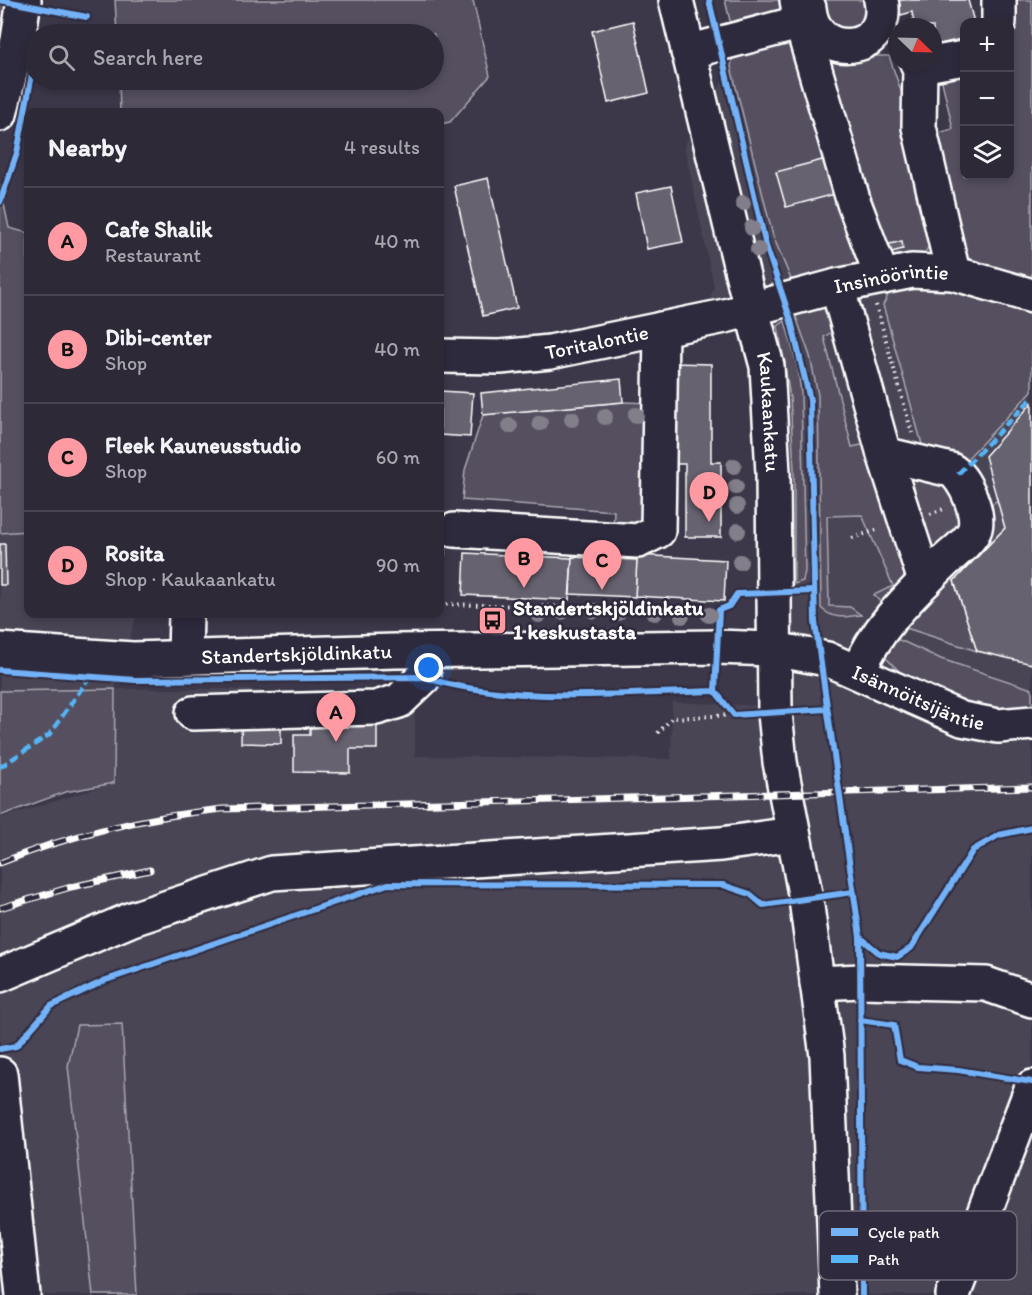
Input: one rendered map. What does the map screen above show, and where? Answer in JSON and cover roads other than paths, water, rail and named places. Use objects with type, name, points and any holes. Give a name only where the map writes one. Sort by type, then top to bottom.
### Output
[{"type":"street","points":[[0,114],[18,40],[24,0]]},
{"type":"street","name":"Kaukaankatu","points":[[676,0],[768,366],[771,413],[775,713],[780,762],[794,834],[828,1056],[834,1211]]},
{"type":"street","points":[[999,0],[999,18]]},
{"type":"street","points":[[688,52],[804,11]]},
{"type":"street","points":[[804,11],[820,37],[839,46],[859,44],[870,37],[888,39]]},
{"type":"street","points":[[804,11],[876,279]]},
{"type":"street","points":[[942,52],[960,57]]},
{"type":"street","points":[[906,72],[953,273]]},
{"type":"street","name":"Insinöörintie","points":[[752,309],[837,286],[912,271],[953,273],[1032,296]]},
{"type":"street","points":[[837,286],[884,454],[925,580]]},
{"type":"street","name":"Toritalontie","points":[[444,356],[500,357],[550,352],[752,309]]},
{"type":"street","points":[[454,530],[638,541],[658,531],[661,329]]},
{"type":"street","points":[[858,672],[869,645],[925,580],[974,531],[976,515],[961,475],[951,470],[884,454]]},
{"type":"street","points":[[185,657],[186,618]]},
{"type":"street","name":"Standertskjöldinkatu","points":[[0,650],[133,659],[395,651],[717,647],[774,649]]},
{"type":"street","name":"Isännöitsijäntie","points":[[774,649],[827,659],[929,707],[962,719],[998,726],[1032,723]]},
{"type":"street","points":[[194,712],[376,708],[399,701],[424,677]]},
{"type":"street","points":[[0,975],[132,919],[272,873],[722,844],[794,834]]},
{"type":"street","points":[[817,983],[861,981],[986,984],[1032,1000]]},
{"type":"street","points":[[0,1074],[23,1295]]},
{"type":"street","points":[[985,1211],[1032,1087]]},
{"type":"street","name":"Kaukaankatu","points":[[836,1280],[837,1295]]},
{"type":"street","points":[[953,1295],[959,1280]]},
{"type":"railway","points":[[0,863],[54,843],[109,828],[193,812],[222,809],[1032,787]]},
{"type":"railway","points":[[0,908],[71,887],[150,870]]},
{"type":"place","name":"Rosita","points":[[709,522]]},
{"type":"place","name":"Dibi-center","points":[[524,588]]},
{"type":"place","name":"Fleek Kauneusstudio","points":[[602,590]]},
{"type":"place","name":"Standertskjöldinkatu 1 keskustasta","points":[[492,620]]},
{"type":"place","name":"Cafe Shalik","points":[[336,742]]}]
